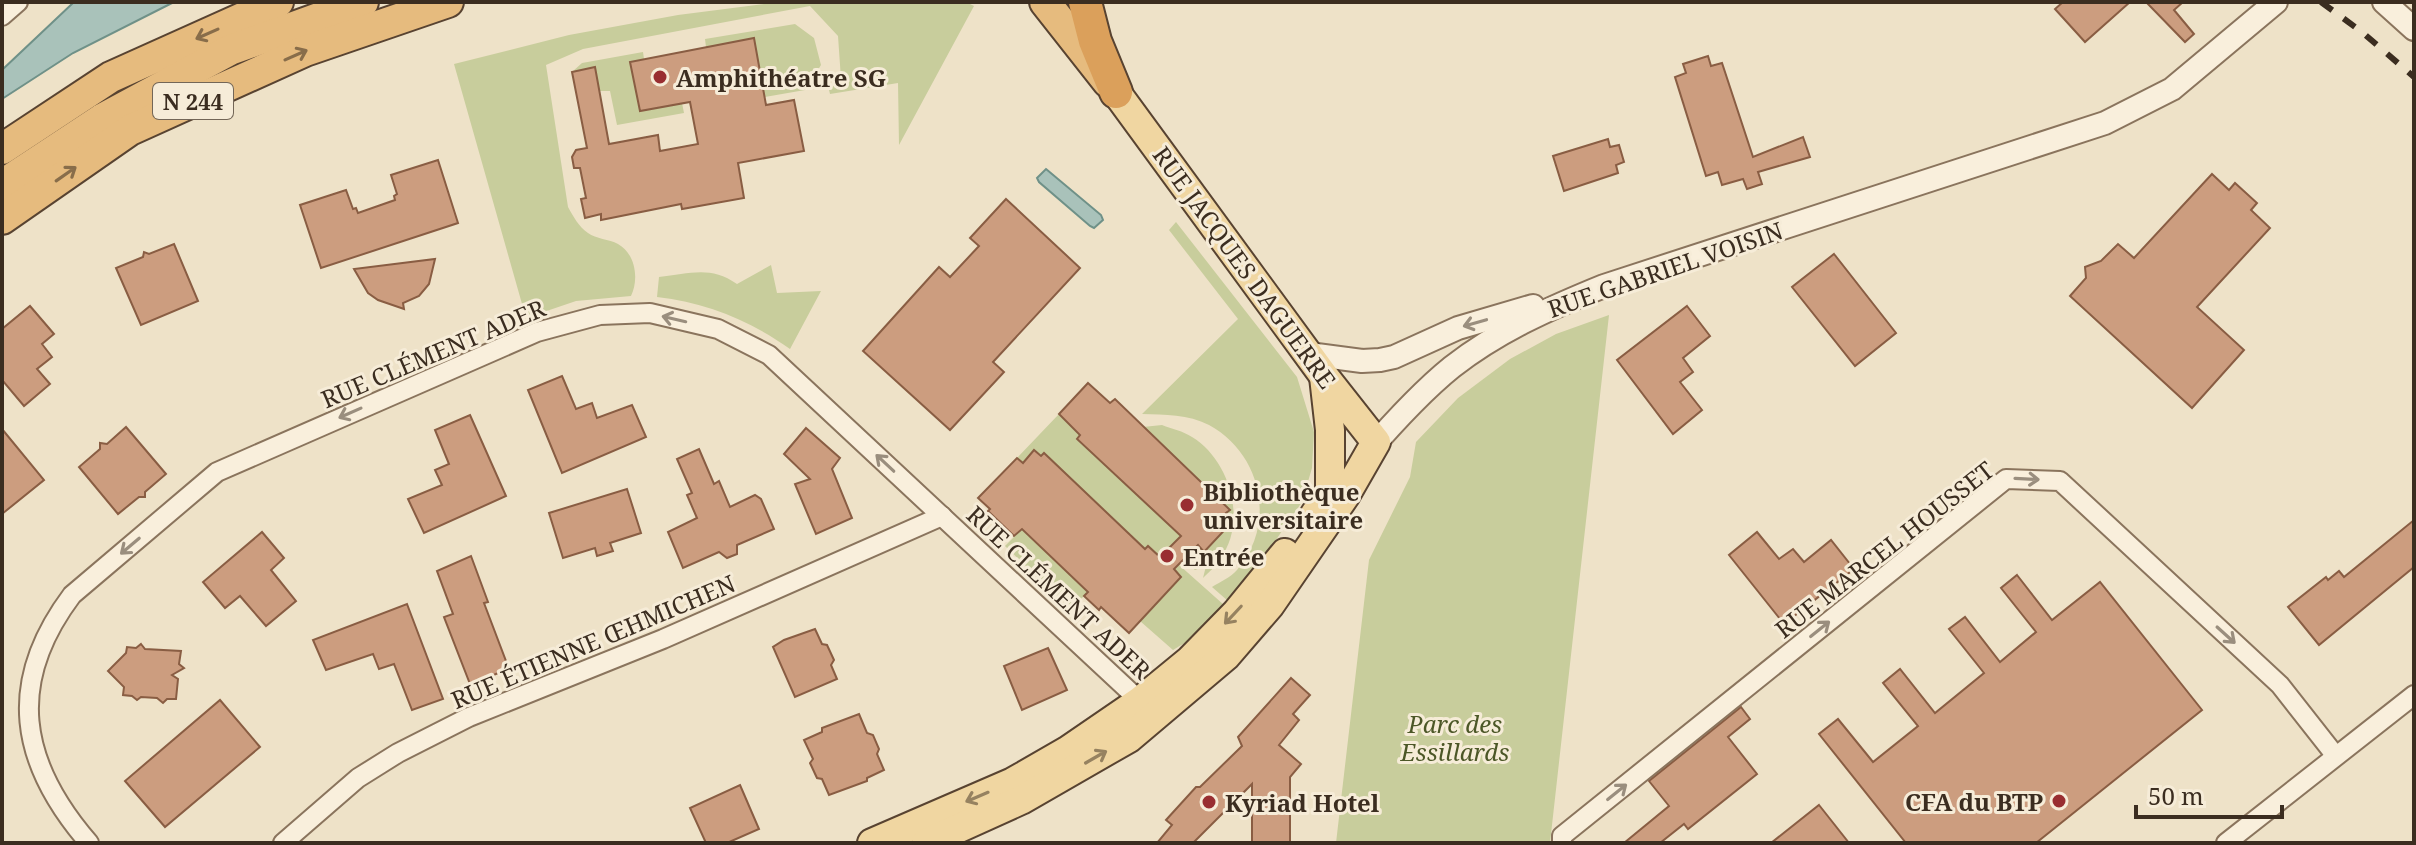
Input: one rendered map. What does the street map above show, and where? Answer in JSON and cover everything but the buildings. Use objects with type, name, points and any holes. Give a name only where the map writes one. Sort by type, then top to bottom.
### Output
[{"type":"highway","points":[[2,149],[111,77],[278,2]]},
{"type":"highway","name":"N 244","points":[[2,185],[102,119],[230,50],[363,2]]},
{"type":"highway","name":"N 244","points":[[2,219],[130,130],[305,51],[448,2]]},
{"type":"highway","points":[[1045,2],[1116,92]]},
{"type":"highway","points":[[1085,2],[1095,41],[1116,92]]},
{"type":"main road","name":"RUE JACQUES DAGUERRE","points":[[1116,92],[1376,442]]},
{"type":"main road","points":[[872,843],[1013,782],[1067,751],[1140,701],[1190,660],[1236,613],[1330,494],[1330,430],[1317,365]]},
{"type":"main road","name":"RUE GABRIEL VOISIN","points":[[926,843],[1021,800],[1129,738],[1226,656],[1279,593],[1345,496],[1376,442]]},
{"type":"street","points":[[2,16],[18,2]]},
{"type":"street","name":"RUE GABRIEL VOISIN","points":[[2238,34],[2251,2]]},
{"type":"street","name":"RUE GABRIEL VOISIN","points":[[1376,442],[1452,367],[1526,320],[1604,286],[2105,123],[2172,89],[2276,2]]},
{"type":"street","points":[[2384,2],[2414,29]]},
{"type":"street","points":[[1317,365],[1394,357],[1458,328],[1604,286]]},
{"type":"street","name":"RUE CLÉMENT ADER","points":[[89,843],[47,786],[32,747],[28,699],[41,645],[72,595],[217,472],[537,332],[600,315],[650,313],[718,329],[769,355],[1140,701]]},
{"type":"street","points":[[1330,494],[1376,442]]},
{"type":"street","name":"RUE MARCEL HOUSSET","points":[[1562,843],[1562,836],[2006,479],[2060,481],[2280,685],[2335,755]]},
{"type":"street","name":"RUE ÉTIENNE ŒHMICHEN","points":[[283,843],[358,778],[398,753],[469,717],[663,639],[942,516]]},
{"type":"street","points":[[2226,843],[2414,695]]},
{"type":"green space","points":[[780,2],[966,2],[974,6],[899,145],[898,83],[830,94],[829,90],[841,79],[838,36],[810,6],[583,49],[546,65],[568,207],[588,233],[624,248],[632,261],[635,283],[631,296],[576,301],[526,318],[454,64],[569,35],[678,15]]},
{"type":"green space","points":[[795,24],[814,38],[821,65],[805,90],[741,101],[763,87],[754,38],[706,47],[705,39]]},
{"type":"green space","points":[[643,52],[644,59],[630,62],[640,111],[682,103],[684,113],[617,125],[610,91],[599,91],[595,67],[572,72],[582,63]]},
{"type":"green space","points":[[1176,222],[1297,377],[1314,432],[1312,468],[1302,502],[1228,601],[1212,587],[1237,570],[1257,532],[1260,512],[1252,471],[1227,438],[1209,425],[1185,417],[1142,414],[1238,319],[1169,230]]},
{"type":"green space","points":[[771,265],[777,293],[821,291],[790,349],[759,329],[727,314],[657,297],[659,277],[708,273],[718,274],[737,284]]},
{"type":"green space","name":"Parc des Essillards","points":[[1609,315],[1550,843],[1336,843],[1369,560],[1410,477],[1416,442],[1458,398],[1510,359],[1556,334]]},
{"type":"green space","points":[[1059,414],[1080,435],[1077,439],[1181,536],[1160,557],[1148,546],[1145,549],[1034,451],[1023,463],[1017,458]]},
{"type":"green space","points":[[1162,425],[1189,435],[1205,447],[1225,476],[1231,493],[1233,521],[1226,513],[1229,510],[1143,427]]},
{"type":"green space","points":[[1233,521],[1228,544],[1203,578],[1206,566],[1195,570],[1183,559],[1198,545],[1205,551]]},
{"type":"green space","points":[[1022,529],[1088,592],[1071,609],[1005,546]]},
{"type":"green space","points":[[1178,564],[1224,605],[1196,636],[1173,650],[1140,621],[1181,577],[1173,569]]},
{"type":"water","points":[[74,2],[174,2],[73,53],[2,99],[2,70]]},
{"type":"water","points":[[1046,169],[1103,220],[1094,228],[1090,226],[1039,182],[1037,178]]},
{"type":"railway","points":[[2321,2],[2414,77]]},
{"type":"place","name":"Amphithéatre SG","points":[[660,77]]},
{"type":"place","name":"Bibliothèque universitaire","points":[[1187,505]]},
{"type":"place","name":"Entrée","points":[[1167,556]]},
{"type":"place","name":"CFA du BTP","points":[[2059,801]]},
{"type":"place","name":"Kyriad Hotel","points":[[1209,802]]}]
